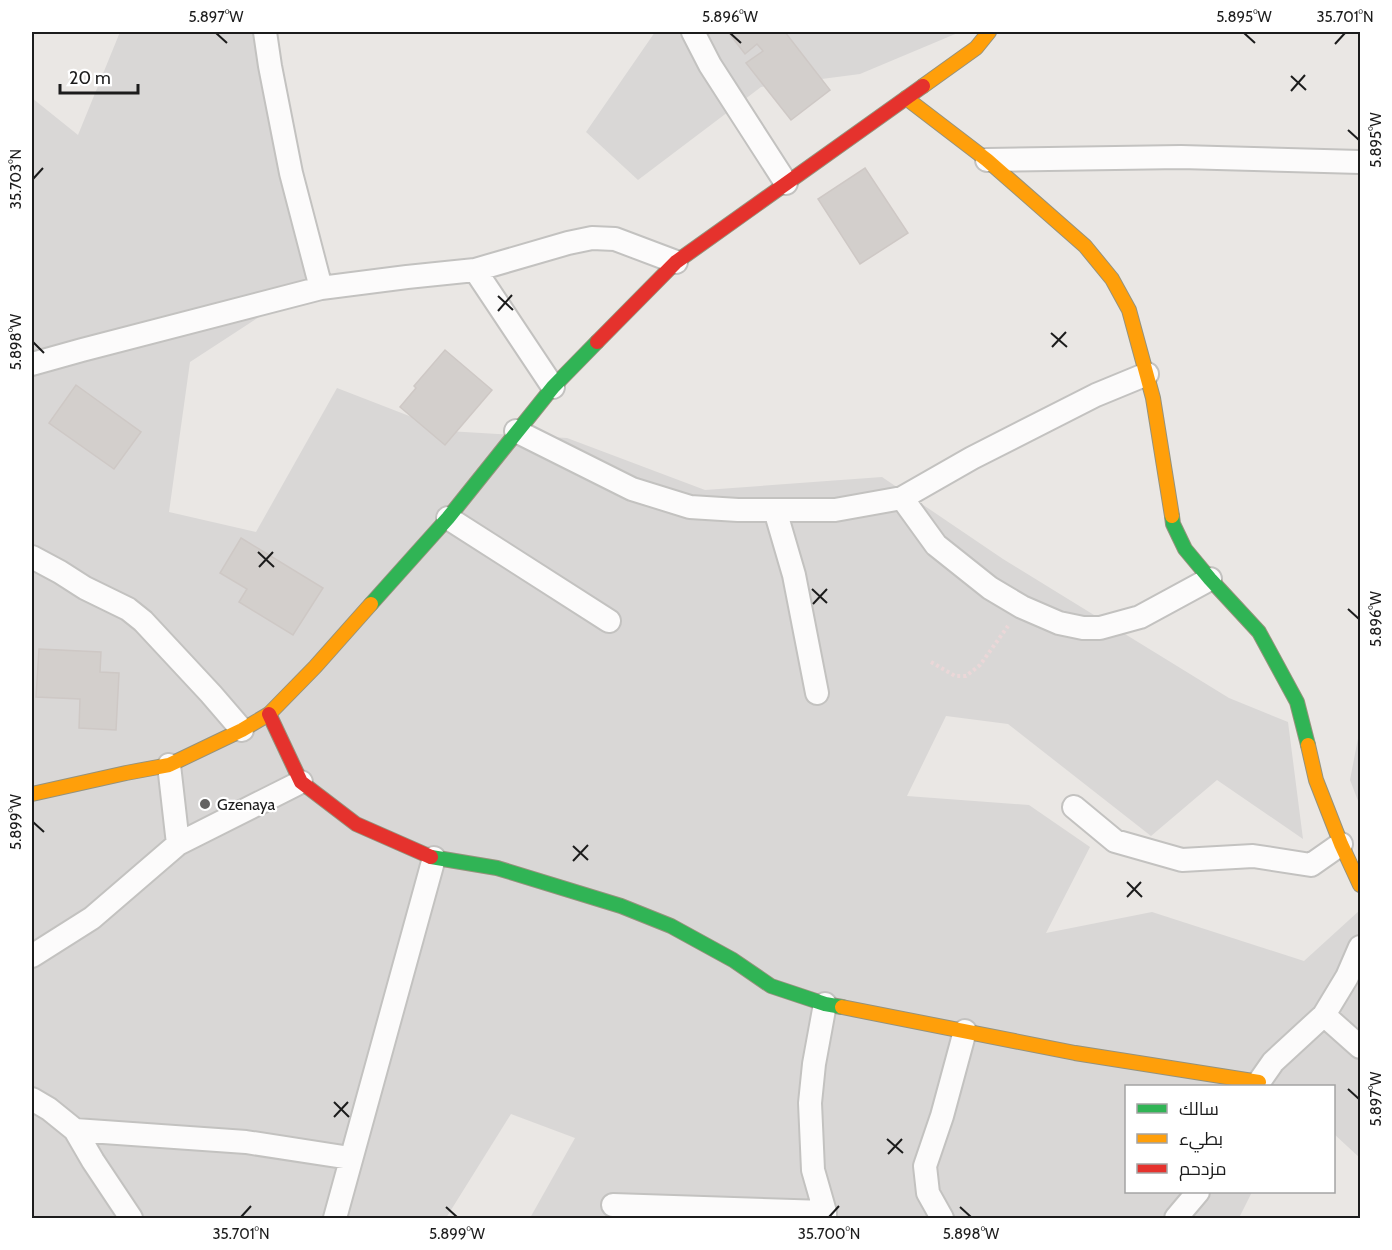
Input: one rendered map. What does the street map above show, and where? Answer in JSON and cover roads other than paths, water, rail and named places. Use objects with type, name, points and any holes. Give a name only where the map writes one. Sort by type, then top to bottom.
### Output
[{"type":"street","points":[[265,32],[291,173],[321,288]]},
{"type":"street","points":[[693,32],[710,65],[786,183]]},
{"type":"street","points":[[32,794],[170,765],[242,730],[269,714],[315,668],[448,518],[553,387],[676,262],[976,48],[990,32]]},
{"type":"street","points":[[906,98],[987,160],[1085,246],[1112,279],[1129,310],[1153,398],[1173,524],[1185,549],[1259,632],[1279,667],[1297,702],[1316,780],[1360,885]]},
{"type":"street","points":[[987,160],[1181,157],[1360,162]]},
{"type":"street","points":[[32,364],[321,288],[475,270],[592,238],[615,239],[676,262]]},
{"type":"street","points":[[475,270],[553,387]]},
{"type":"street","points":[[516,431],[632,489],[690,507],[738,510],[835,510],[902,498],[972,458],[1086,400],[1147,374]]},
{"type":"street","points":[[902,498],[936,545],[990,588],[1022,607],[1059,623],[1083,628],[1100,628],[1140,617],[1210,579]]},
{"type":"street","points":[[775,510],[794,576],[817,693]]},
{"type":"street","points":[[448,518],[609,621]]},
{"type":"street","points":[[32,557],[128,609],[143,621],[242,730]]},
{"type":"street","points":[[269,714],[301,782],[356,824],[434,858],[497,868],[621,906],[671,926],[733,960],[771,986],[825,1004],[1075,1053],[1259,1084],[1273,1062],[1323,1015],[1347,977],[1360,947]]},
{"type":"street","points":[[170,765],[178,844]]},
{"type":"street","points":[[32,956],[92,918],[178,844],[301,782]]},
{"type":"street","points":[[1074,807],[1115,841],[1182,860],[1253,856],[1311,865],[1341,844]]},
{"type":"street","points":[[334,1218],[434,858]]},
{"type":"street","points":[[613,1205],[825,1215],[813,1170],[810,1103],[814,1064],[825,1004]]},
{"type":"street","points":[[1323,1015],[1360,1047]]},
{"type":"street","points":[[942,1218],[928,1193],[925,1166],[942,1116],[965,1031]]},
{"type":"street","points":[[32,1099],[49,1108],[75,1130],[131,1218]]},
{"type":"street","points":[[75,1130],[246,1142],[350,1158]]},
{"type":"street","points":[[1176,1218],[1196,1193]]},
{"type":"place","name":"Gzenaya","points":[[205,804]]}]
